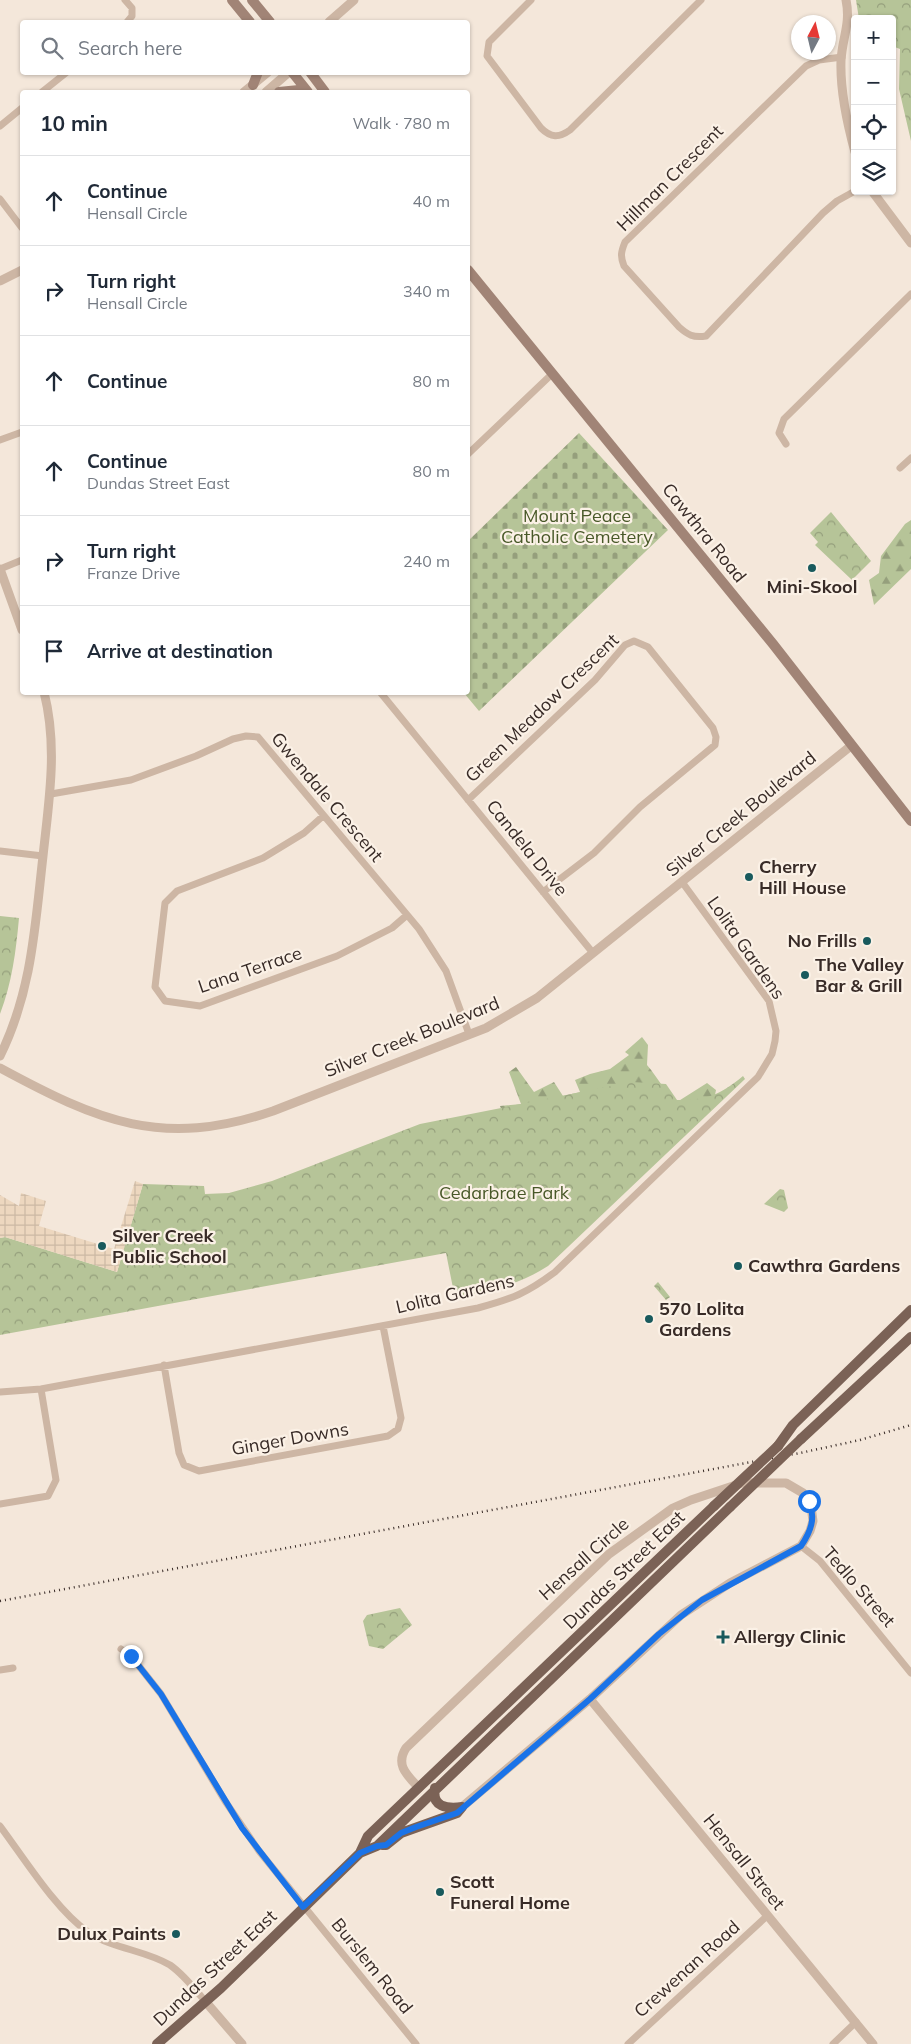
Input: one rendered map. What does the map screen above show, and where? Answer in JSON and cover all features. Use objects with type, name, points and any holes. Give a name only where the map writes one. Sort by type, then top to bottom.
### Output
[{"type":"main road","points":[[232,0],[248,20]]},
{"type":"main road","points":[[252,0],[269,20]]},
{"type":"main road","points":[[253,85],[257,75]]},
{"type":"main road","points":[[293,75],[306,90]]},
{"type":"main road","points":[[312,75],[324,90]]},
{"type":"main road","name":"Cawthra Road","points":[[470,272],[553,373],[911,821]]},
{"type":"main road","name":"Dundas Street East","points":[[360,1853],[368,1836],[778,1446],[792,1425],[911,1310]]},
{"type":"main road","name":"Dundas Street East","points":[[157,2044],[257,1954],[360,1853],[377,1846],[435,1788],[801,1439],[911,1337]]},
{"type":"main road","points":[[435,1788],[436,1802],[443,1808],[462,1807]]},
{"type":"main road","points":[[377,1846],[386,1845],[401,1833],[450,1816],[462,1807]]},
{"type":"street","points":[[125,0],[132,8],[132,16],[129,20]]},
{"type":"street","points":[[334,20],[354,0]]},
{"type":"street","points":[[531,0],[489,42],[487,56],[541,128],[548,135],[555,136],[563,135],[570,130],[701,0]]},
{"type":"street","points":[[846,0],[848,28],[842,58],[846,120],[854,150]]},
{"type":"street","name":"Hillman Crescent","points":[[842,58],[819,60],[806,66],[626,242],[621,251],[621,258],[624,266],[678,327],[688,335],[696,337],[706,336],[823,213],[837,201],[851,193]]},
{"type":"street","points":[[44,90],[63,75]]},
{"type":"street","points":[[247,90],[265,75]]},
{"type":"street","points":[[268,90],[286,75]]},
{"type":"street","points":[[0,126],[20,110]]},
{"type":"street","points":[[875,195],[911,243]]},
{"type":"street","points":[[0,200],[20,225]]},
{"type":"street","points":[[0,281],[20,271]]},
{"type":"street","points":[[786,444],[780,433],[784,419],[911,294]]},
{"type":"street","points":[[470,452],[553,373]]},
{"type":"street","points":[[0,440],[20,433]]},
{"type":"street","points":[[900,468],[911,458]]},
{"type":"street","points":[[20,561],[0,569],[20,624]]},
{"type":"street","name":"Green Meadow Crescent","points":[[468,800],[595,680],[625,645],[634,641],[648,647],[713,728],[716,737],[715,746],[640,807],[594,853],[543,892]]},
{"type":"street","points":[[0,1056],[24,996],[34,949],[51,794],[52,732],[45,695]]},
{"type":"street","name":"Candela Drive","points":[[382,695],[593,953]]},
{"type":"street","name":"Gwendale Crescent","points":[[51,794],[131,780],[233,739],[246,736],[258,737],[419,929],[446,972],[470,1034]]},
{"type":"street","name":"Silver Creek Boulevard","points":[[0,1068],[104,1117],[150,1128],[200,1129],[243,1121],[273,1110],[486,1028],[537,998],[852,745]]},
{"type":"street","name":"Lana Terrace","points":[[323,816],[304,833],[263,858],[177,891],[165,903],[155,987],[165,1001],[200,1006],[337,956],[392,928],[407,915]]},
{"type":"street","points":[[0,851],[43,856]]},
{"type":"street","name":"Lolita Gardens","points":[[0,1392],[41,1389],[478,1308],[509,1300],[528,1292],[555,1272],[758,1077],[772,1054],[776,1031],[769,1002],[682,882]]},
{"type":"street","name":"Ginger Downs","points":[[164,1365],[179,1453],[184,1466],[199,1471],[388,1436],[398,1429],[401,1418],[383,1326]]},
{"type":"street","points":[[0,1504],[48,1496],[56,1480],[41,1389]]},
{"type":"street","name":"Hensall Circle","points":[[419,1788],[401,1765],[401,1757],[406,1748],[609,1554],[673,1508],[742,1483],[786,1483],[803,1493],[812,1511],[810,1531],[801,1546]]},
{"type":"street","points":[[462,1807],[590,1699],[688,1610],[730,1583],[801,1546]]},
{"type":"street","name":"Tedlo Street","points":[[801,1546],[820,1561],[911,1672]]},
{"type":"street","name":"Burslem Road","points":[[121,1649],[131,1656],[161,1694],[242,1828],[303,1907],[416,2044]]},
{"type":"street","points":[[0,1670],[13,1668]]},
{"type":"street","name":"Hensall Street","points":[[590,1699],[874,2044]]},
{"type":"street","points":[[0,1826],[60,1906],[79,1926],[114,1945],[145,1954],[171,1966],[205,2001],[242,2044]]},
{"type":"street","name":"Crewenan Road","points":[[628,2044],[767,1916]]},
{"type":"street","points":[[833,2044],[856,2022]]},
{"type":"green space","points":[[856,0],[911,0],[911,141],[899,89],[900,49],[896,48],[896,15],[858,15]]},
{"type":"green space","name":"Mount Peace Catholic Cemetery","points":[[579,433],[668,530],[479,711],[466,695],[470,695],[470,539]]},
{"type":"green space","points":[[831,512],[871,561],[852,580],[815,545],[818,542],[810,533]]},
{"type":"green space","points":[[911,520],[911,569],[874,605],[869,580],[879,573],[881,556],[905,524]]},
{"type":"green space","points":[[0,916],[19,918],[13,967],[8,991],[0,1014]]},
{"type":"green space","points":[[642,1037],[648,1045],[647,1065],[672,1098],[677,1102],[707,1083],[716,1090],[714,1100],[506,1121],[500,1106],[521,1104],[509,1072],[516,1067],[534,1092],[554,1082],[563,1096],[580,1092],[575,1080],[610,1069],[629,1055],[625,1052]]},
{"type":"green space","name":"Cedarbrae Park","points":[[743,1076],[745,1079],[548,1266],[515,1283],[455,1298],[446,1253],[0,1335],[0,1238],[5,1237],[117,1272],[143,1184],[204,1186],[205,1194],[229,1193],[272,1181],[420,1124],[632,1082],[666,1084],[677,1100],[697,1099],[720,1092]]},
{"type":"green space","points":[[780,1189],[784,1190],[788,1208],[784,1212],[764,1204]]},
{"type":"green space","points":[[658,1282],[670,1297],[666,1300],[654,1286]]},
{"type":"green space","points":[[400,1608],[412,1625],[383,1649],[369,1646],[363,1621],[367,1615]]},
{"type":"shaded area","points":[[135,1181],[143,1184],[117,1272],[5,1237],[0,1238],[0,1195],[19,1206],[21,1193],[46,1201],[39,1226],[114,1249]]},
{"type":"railway","points":[[0,1601],[800,1453],[860,1440],[911,1425]]},
{"type":"place","name":"Mini-Skool","points":[[812,568]]},
{"type":"place","name":"Cherry Hill House","points":[[749,877]]},
{"type":"place","name":"No Frills","points":[[867,941]]},
{"type":"place","name":"The Valley Bar & Grill","points":[[805,975]]},
{"type":"place","name":"Silver Creek Public School","points":[[102,1246]]},
{"type":"place","name":"Cawthra Gardens","points":[[738,1266]]},
{"type":"place","name":"570 Lolita Gardens","points":[[649,1319]]},
{"type":"place","name":"Allergy Clinic","points":[[723,1637]]},
{"type":"place","name":"Scott Funeral Home","points":[[440,1892]]},
{"type":"place","name":"Dulux Paints","points":[[176,1934]]},
{"type":"route","points":[[131,1656],[161,1694],[242,1828],[303,1907],[360,1853],[377,1846],[386,1845],[401,1833],[457,1813],[590,1699],[659,1634],[702,1600],[730,1583],[801,1546],[808,1536],[813,1521],[809,1501]]}]
